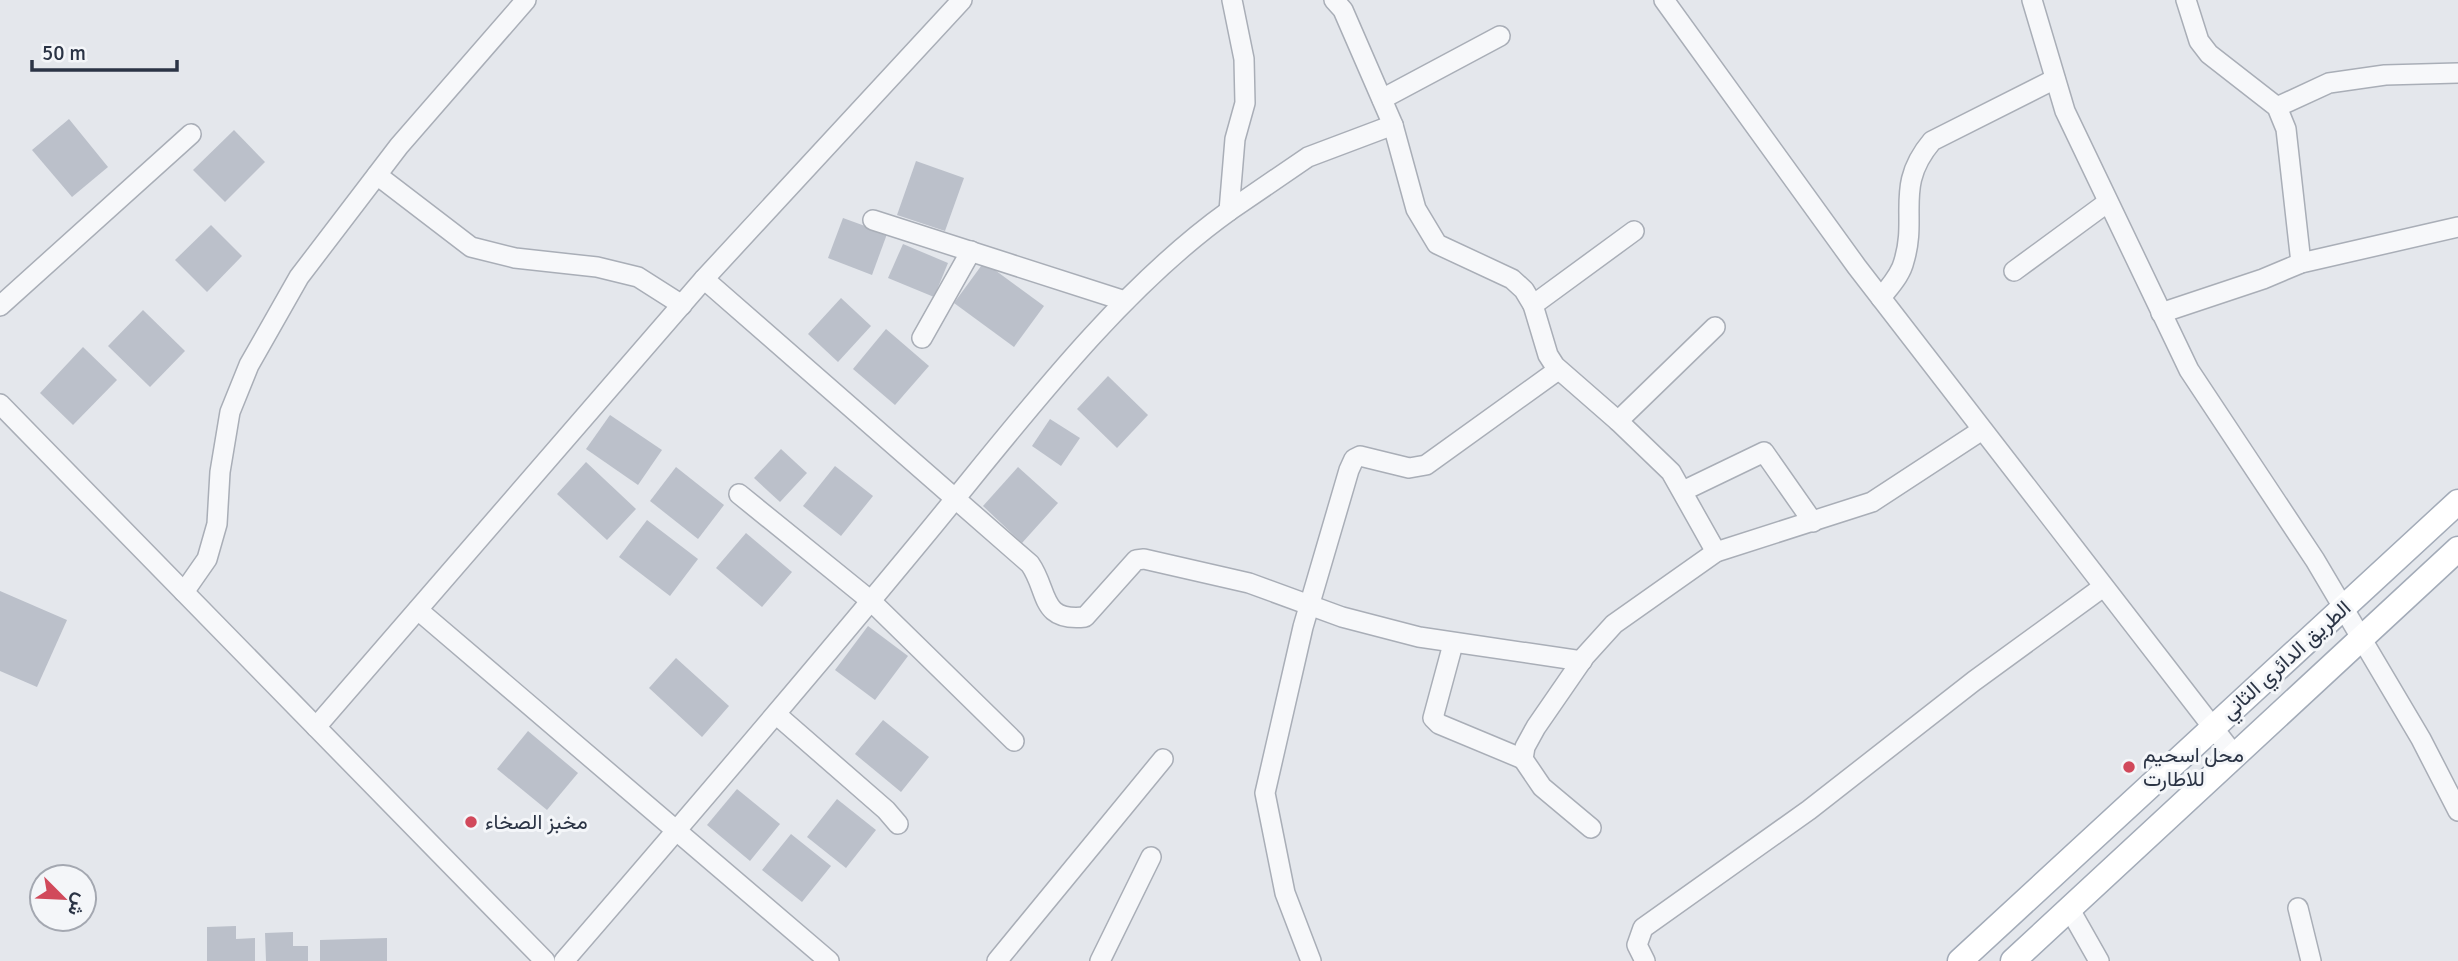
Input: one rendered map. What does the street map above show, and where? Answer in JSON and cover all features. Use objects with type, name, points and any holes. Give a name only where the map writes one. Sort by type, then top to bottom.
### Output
[{"type":"main road","name":"الطريق الدائري الثاني","points":[[1959,961],[2458,502]]},
{"type":"main road","name":"الطريق الدائري الثاني","points":[[2013,961],[2458,549]]},
{"type":"street","points":[[184,592],[207,559],[216,524],[220,472],[230,412],[250,365],[299,277],[377,175],[526,0]]},
{"type":"street","points":[[316,727],[704,279],[962,0]]},
{"type":"street","points":[[1229,211],[1235,139],[1245,103],[1244,59],[1232,0]]},
{"type":"street","points":[[1335,0],[1343,10],[1393,125],[1416,209],[1437,244],[1512,279],[1524,290],[1533,305],[1548,355],[1558,370],[1618,421],[1671,472],[1716,552]]},
{"type":"street","points":[[1664,0],[1881,299],[2210,728],[2235,756]]},
{"type":"street","points":[[2032,0],[2065,111],[2189,370],[2315,560],[2342,610],[2421,738],[2458,811]]},
{"type":"street","points":[[2186,0],[2199,41],[2209,54],[2277,107],[2286,130],[2301,263]]},
{"type":"street","points":[[1382,99],[1500,36]]},
{"type":"street","points":[[2277,107],[2329,83],[2385,75],[2458,73]]},
{"type":"street","points":[[1881,299],[1904,263],[1908,196],[1918,158],[1932,142],[2055,79]]},
{"type":"street","points":[[564,961],[777,715],[1125,301],[1194,236],[1308,157],[1393,125]]},
{"type":"street","points":[[0,306],[191,134]]},
{"type":"street","points":[[377,175],[471,247],[515,258],[597,267],[638,277],[682,305]]},
{"type":"street","points":[[2014,271],[2108,202]]},
{"type":"street","points":[[873,220],[1125,301]]},
{"type":"street","points":[[2161,313],[2301,263],[2458,227]]},
{"type":"street","points":[[1533,305],[1634,232]]},
{"type":"street","points":[[922,338],[971,251]]},
{"type":"street","points":[[704,279],[1030,564],[1037,574],[1044,599],[1055,613],[1070,618],[1085,617],[1136,560],[1144,559],[1249,583],[1406,634],[1453,644],[1582,661]]},
{"type":"street","points":[[1618,421],[1715,327]]},
{"type":"street","points":[[1311,961],[1285,893],[1265,793],[1310,605],[1354,459],[1368,457],[1418,468],[1558,370]]},
{"type":"street","points":[[0,404],[545,961]]},
{"type":"street","points":[[1523,759],[1525,747],[1536,727],[1582,661],[1614,624],[1716,552],[1872,502],[1982,430]]},
{"type":"street","points":[[1683,491],[1764,452],[1813,522]]},
{"type":"street","points":[[739,494],[871,601],[1014,741]]},
{"type":"street","points":[[1645,961],[1637,945],[1643,928],[1810,810],[1973,681],[2103,586]]},
{"type":"street","points":[[418,610],[829,961]]},
{"type":"street","points":[[1453,644],[1433,719],[1439,724],[1523,759],[1542,787],[1591,828]]},
{"type":"street","points":[[777,715],[886,810],[898,824]]},
{"type":"street","points":[[997,961],[1163,759]]},
{"type":"street","points":[[1100,961],[1150,857]]},
{"type":"street","points":[[2069,908],[2099,961]]},
{"type":"street","points":[[2298,908],[2311,961]]},
{"type":"building","points":[[69,119],[108,167],[72,197],[32,150]]},
{"type":"building","points":[[234,130],[265,162],[225,202],[193,170]]},
{"type":"building","points":[[916,161],[964,178],[945,231],[897,215]]},
{"type":"building","points":[[843,218],[887,234],[872,275],[828,258]]},
{"type":"building","points":[[211,225],[242,256],[207,292],[175,260]]},
{"type":"building","points":[[903,244],[948,263],[934,297],[888,278]]},
{"type":"building","points":[[984,262],[1044,306],[1014,347],[954,303]]},
{"type":"building","points":[[841,298],[871,326],[838,362],[808,334]]},
{"type":"building","points":[[143,310],[185,351],[150,387],[108,346]]},
{"type":"building","points":[[886,329],[929,366],[895,405],[853,369]]},
{"type":"building","points":[[83,347],[117,380],[73,425],[40,393]]},
{"type":"building","points":[[1108,376],[1148,415],[1117,448],[1077,409]]},
{"type":"building","points":[[610,415],[662,450],[638,485],[586,449]]},
{"type":"building","points":[[1050,419],[1080,438],[1061,466],[1032,446]]},
{"type":"building","points":[[781,449],[807,473],[780,502],[754,478]]},
{"type":"building","points":[[586,462],[636,509],[607,540],[557,494]]},
{"type":"building","points":[[835,466],[873,496],[841,536],[803,506]]},
{"type":"building","points":[[676,467],[724,505],[698,539],[650,501]]},
{"type":"building","points":[[1018,467],[1058,503],[1022,543],[983,506]]},
{"type":"building","points":[[647,520],[698,559],[670,596],[619,557]]},
{"type":"building","points":[[746,533],[792,572],[762,607],[716,568]]},
{"type":"building","points":[[0,591],[67,620],[37,687],[0,671]]},
{"type":"building","points":[[868,626],[908,656],[875,700],[835,670]]},
{"type":"building","points":[[676,658],[729,706],[702,737],[649,688]]},
{"type":"building","points":[[883,720],[929,757],[901,792],[855,754]]},
{"type":"building","points":[[528,731],[578,773],[547,810],[497,769]]},
{"type":"building","points":[[737,789],[780,824],[750,861],[707,825]]},
{"type":"building","points":[[837,799],[876,830],[846,868],[807,837]]},
{"type":"building","points":[[791,834],[831,866],[802,902],[762,870]]},
{"type":"building","points":[[236,926],[236,939],[255,938],[255,961],[207,961],[207,927]]},
{"type":"building","points":[[293,932],[293,946],[308,946],[308,961],[266,961],[265,933]]},
{"type":"building","points":[[387,938],[387,961],[320,961],[320,940]]},
{"type":"place","name":"محل اسحيم للاطارت","points":[[2129,767]]},
{"type":"place","name":"مخبز الصخاء","points":[[471,822]]}]
